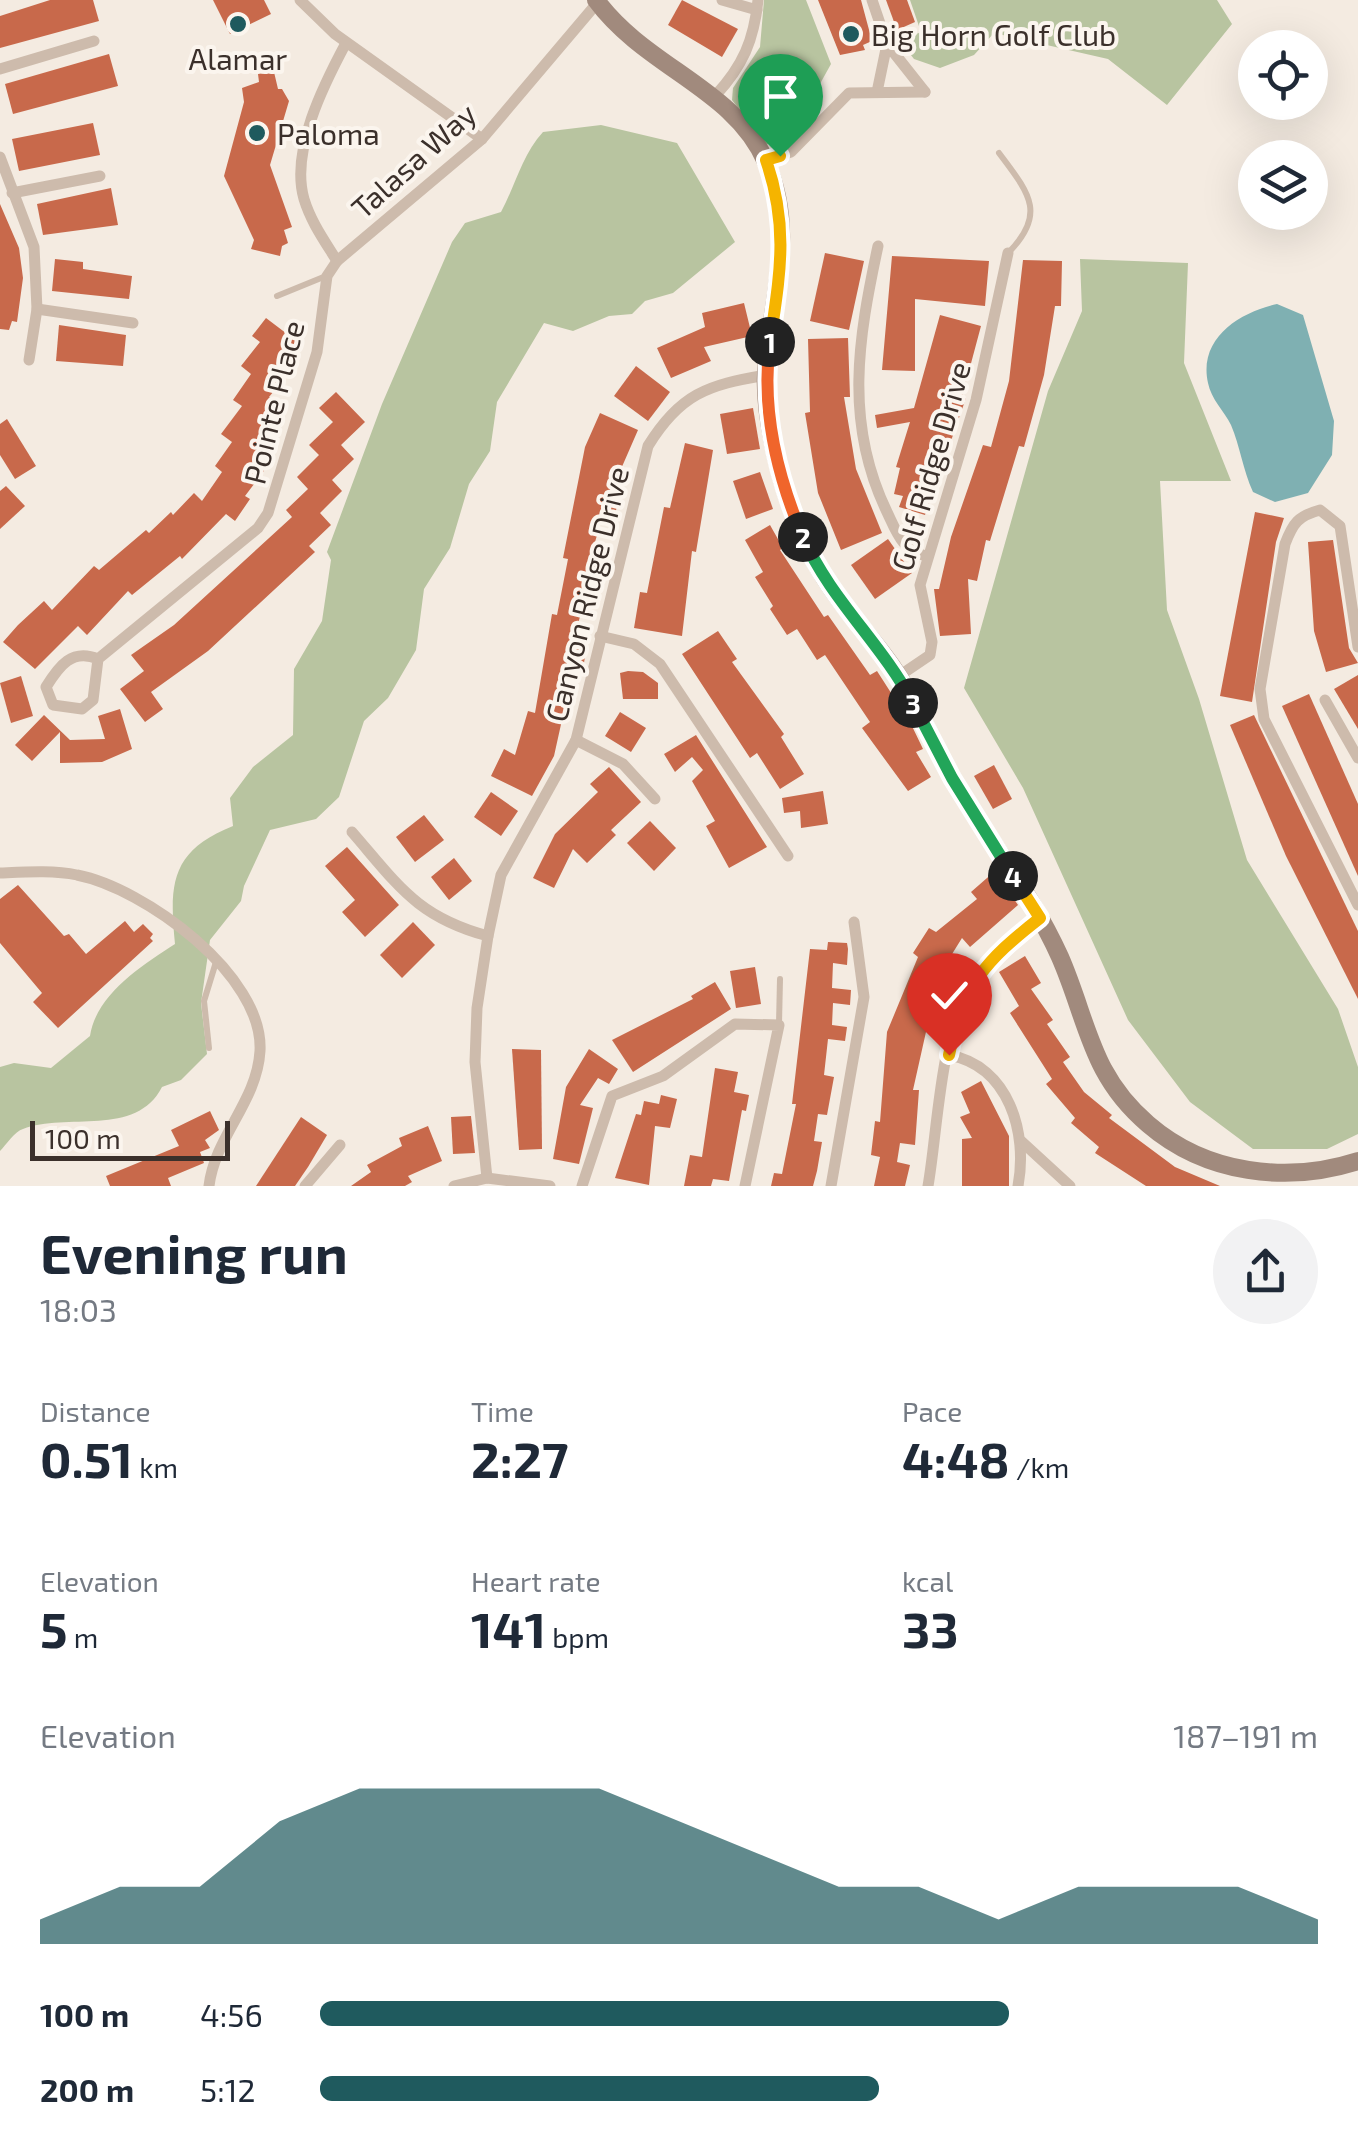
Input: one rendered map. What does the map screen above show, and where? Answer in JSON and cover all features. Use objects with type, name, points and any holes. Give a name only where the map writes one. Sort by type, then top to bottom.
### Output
[{"type":"street","points":[[300,0],[346,43],[482,138]]},
{"type":"street","points":[[715,96],[738,72],[753,40],[758,5],[722,0]]},
{"type":"street","points":[[766,160],[791,152],[849,93],[925,92],[887,44],[872,0]]},
{"type":"street","points":[[597,1],[631,41],[715,96],[748,130],[766,160],[778,196],[784,244],[766,376],[782,480],[812,558],[899,676],[952,778],[1040,918],[1066,972],[1093,1054],[1128,1104],[1150,1126],[1202,1157],[1265,1174],[1358,1161]]},
{"type":"street","name":"Talasa Way","points":[[337,261],[482,138],[597,1]]},
{"type":"street","points":[[0,68],[94,42]]},
{"type":"street","points":[[337,261],[320,237],[305,201],[302,166],[328,78],[346,43]]},
{"type":"street","points":[[878,92],[887,44]]},
{"type":"street","points":[[0,157],[34,246],[37,309],[29,360]]},
{"type":"street","points":[[12,193],[100,176]]},
{"type":"street","points":[[878,246],[861,327],[856,382],[861,440],[873,482],[904,546],[926,556]]},
{"type":"street","name":"Golf Ridge Drive","points":[[899,676],[930,655],[932,642],[920,585],[976,400],[1008,254]]},
{"type":"street","name":"Pointe Place","points":[[98,658],[85,654],[71,657],[56,670],[46,687],[53,705],[82,709],[94,700],[98,658],[258,528],[268,513],[316,352],[327,276],[337,261]]},
{"type":"street","points":[[37,309],[133,323]]},
{"type":"street","name":"Canyon Ridge Drive","points":[[487,1178],[476,1062],[477,1008],[501,875],[576,740],[648,446],[666,417],[705,388],[766,376]]},
{"type":"street","points":[[1358,647],[1340,526],[1320,510],[1305,514],[1292,524],[1286,544],[1260,688],[1264,720],[1358,905]]},
{"type":"street","points":[[600,636],[634,644],[660,664],[788,856]]},
{"type":"street","points":[[1324,700],[1358,758]]},
{"type":"street","points":[[576,740],[623,764],[655,800]]},
{"type":"street","points":[[352,832],[422,907],[445,924],[488,936]]},
{"type":"street","points":[[0,872],[76,874],[148,904],[188,934],[253,1009],[260,1052],[249,1098],[222,1140],[209,1186]]},
{"type":"street","points":[[928,1186],[955,1022],[970,985],[996,952],[1040,918]]},
{"type":"street","points":[[831,1186],[864,997],[854,922]]},
{"type":"street","points":[[582,1186],[612,1096],[663,1076],[735,1024],[778,1025],[745,1186]]},
{"type":"street","points":[[949,1055],[979,1065],[997,1084],[1014,1113],[1020,1141],[1018,1186]]},
{"type":"street","points":[[1020,1141],[1070,1186]]},
{"type":"street","points":[[305,1186],[340,1145]]},
{"type":"street","points":[[454,1186],[487,1178],[550,1186]]},
{"type":"lane","points":[[998,153],[1025,188],[1031,212],[1030,232],[1008,254]]},
{"type":"lane","points":[[277,296],[327,276]]},
{"type":"lane","points":[[209,1048],[204,1001],[216,962]]},
{"type":"lane","points":[[778,1025],[780,979]]},
{"type":"green space","points":[[764,0],[806,0],[831,64],[816,91],[818,98],[792,133],[766,145],[732,100],[733,88],[760,47]]},
{"type":"green space","points":[[910,0],[1217,0],[1232,24],[1167,105],[1108,59],[994,33],[974,55],[940,68],[914,59],[900,41],[921,32]]},
{"type":"green space","points":[[601,125],[677,143],[735,242],[673,293],[645,301],[632,314],[609,316],[573,331],[544,323],[497,402],[490,451],[469,484],[450,548],[424,589],[416,650],[388,698],[364,721],[339,797],[316,819],[270,830],[241,901],[210,940],[201,1003],[207,1054],[181,1080],[162,1087],[150,1103],[135,1113],[99,1121],[40,1124],[14,1135],[0,1151],[0,1067],[14,1063],[51,1068],[90,1036],[101,1007],[122,983],[175,944],[173,903],[178,871],[197,846],[233,826],[230,798],[253,767],[293,735],[294,669],[322,621],[331,560],[327,552],[382,404],[452,242],[465,223],[501,212],[524,160],[543,132]]},
{"type":"green space","points":[[1080,259],[1188,263],[1184,363],[1231,481],[1160,481],[1167,610],[1199,699],[1247,860],[1338,1009],[1358,1067],[1358,1134],[1327,1149],[1253,1149],[1190,1102],[1128,1020],[1023,788],[964,688],[1048,391],[1082,311]]},
{"type":"water","points":[[1277,304],[1303,315],[1334,421],[1332,455],[1308,493],[1275,502],[1253,492],[1231,425],[1210,389],[1207,367],[1209,353],[1225,330],[1249,313]]},
{"type":"building","points":[[50,0],[93,0],[99,21],[0,48],[0,16]]},
{"type":"building","name":"Alamar","points":[[213,0],[264,0],[271,14],[230,34]]},
{"type":"building","points":[[682,0],[738,29],[722,57],[668,25]]},
{"type":"building","name":"Big Horn Golf Club","points":[[818,0],[861,0],[872,41],[863,45],[865,50],[840,55]]},
{"type":"building","points":[[886,0],[907,0],[915,22],[897,30]]},
{"type":"building","points":[[109,54],[118,86],[13,114],[5,84]]},
{"type":"building","name":"Paloma","points":[[274,72],[278,89],[289,101],[270,165],[292,227],[284,230],[288,243],[282,246],[280,256],[251,249],[254,240],[224,176],[244,102],[242,88],[259,82],[258,74]]},
{"type":"building","points":[[93,123],[100,155],[19,171],[12,139]]},
{"type":"building","points":[[111,188],[118,225],[43,235],[37,204]]},
{"type":"building","points":[[0,204],[19,248],[23,278],[17,322],[12,321],[9,330],[0,329]]},
{"type":"building","points":[[825,253],[864,261],[849,330],[810,321]]},
{"type":"building","points":[[892,256],[989,261],[985,306],[915,299],[915,371],[882,370]]},
{"type":"building","points":[[55,259],[83,262],[83,269],[132,276],[129,299],[52,291]]},
{"type":"building","points":[[1023,260],[1062,261],[1061,306],[1055,306],[1044,375],[1024,447],[1019,446],[990,541],[986,540],[977,581],[968,579],[971,634],[940,636],[934,589],[939,589],[951,537],[983,445],[991,447],[1009,381]]},
{"type":"building","points":[[744,303],[752,336],[704,347],[711,361],[671,378],[657,348],[705,327],[702,313]]},
{"type":"building","points":[[940,315],[981,326],[962,397],[966,398],[925,515],[899,507],[903,496],[894,494],[900,468],[896,467],[910,422],[877,428],[875,415],[914,408]]},
{"type":"building","points":[[266,318],[299,343],[280,368],[288,374],[269,397],[280,405],[262,431],[271,438],[253,462],[264,471],[245,496],[250,499],[235,521],[226,514],[182,559],[180,556],[132,595],[128,591],[87,635],[78,626],[35,669],[3,642],[18,625],[44,601],[52,610],[94,566],[99,570],[146,530],[149,533],[171,512],[173,515],[194,493],[202,501],[222,472],[215,466],[232,442],[221,434],[242,406],[233,400],[251,374],[241,366],[260,342],[252,336]]},
{"type":"building","points":[[59,325],[126,335],[123,366],[56,361]]},
{"type":"building","points":[[848,338],[850,397],[844,397],[856,469],[882,533],[841,550],[818,493],[805,413],[810,412],[808,339]]},
{"type":"building","points":[[636,366],[670,392],[648,421],[614,396]]},
{"type":"building","points":[[336,392],[365,422],[341,445],[354,459],[332,480],[342,491],[320,513],[331,525],[309,546],[315,552],[208,651],[151,692],[163,709],[145,722],[120,689],[144,671],[131,655],[174,625],[292,517],[286,510],[308,489],[297,477],[319,455],[309,445],[333,422],[319,408]]},
{"type":"building","points":[[753,408],[760,449],[727,454],[720,414]]},
{"type":"building","points":[[600,413],[638,430],[621,469],[625,470],[615,515],[604,512],[595,542],[607,557],[589,571],[604,574],[602,588],[589,587],[573,640],[587,643],[584,663],[575,661],[554,756],[532,796],[491,776],[504,749],[515,755],[528,711],[535,713],[552,614],[557,615],[568,559],[563,558],[585,447]]},
{"type":"building","points":[[7,419],[36,466],[15,479],[0,455],[0,424]]},
{"type":"building","points":[[685,443],[713,450],[696,552],[692,551],[682,636],[634,628],[640,592],[647,593],[664,507],[670,508]]},
{"type":"building","points":[[760,472],[773,509],[746,519],[733,481]]},
{"type":"building","points":[[6,486],[25,506],[0,529],[0,491]]},
{"type":"building","points":[[1255,512],[1284,518],[1276,542],[1252,702],[1220,696]]},
{"type":"building","points":[[770,525],[783,548],[780,550],[824,617],[828,615],[870,675],[877,671],[911,724],[923,749],[916,752],[931,777],[908,791],[862,728],[870,722],[825,655],[817,660],[797,629],[787,635],[770,609],[773,606],[755,577],[763,572],[745,540]]},
{"type":"building","points":[[888,539],[912,573],[875,599],[851,565]]},
{"type":"building","points":[[1333,540],[1349,648],[1358,663],[1326,672],[1314,631],[1308,542]]},
{"type":"building","points":[[718,631],[737,659],[732,662],[784,734],[781,737],[804,774],[780,789],[757,753],[750,758],[682,654]]},
{"type":"building","points":[[643,672],[658,683],[658,699],[623,699],[620,673]]},
{"type":"building","points":[[1358,675],[1358,729],[1334,689]]},
{"type":"building","points":[[21,676],[33,716],[11,723],[0,683]]},
{"type":"building","points":[[1309,694],[1358,804],[1358,876],[1282,706]]},
{"type":"building","points":[[120,709],[132,749],[102,762],[60,763],[60,732],[32,761],[15,745],[44,715],[70,740],[105,739],[98,716]]},
{"type":"building","points":[[620,712],[646,728],[631,752],[605,736]]},
{"type":"building","points":[[1254,715],[1358,931],[1358,999],[1286,856],[1230,725]]},
{"type":"building","points":[[696,735],[767,847],[729,868],[706,826],[715,821],[692,781],[703,770],[692,757],[675,772],[664,754]]},
{"type":"building","points":[[994,765],[1012,799],[993,809],[974,776]]},
{"type":"building","points":[[609,767],[641,802],[611,830],[616,835],[587,863],[573,849],[554,888],[533,878],[555,834],[598,792],[590,784]]},
{"type":"building","points":[[823,791],[828,824],[801,828],[800,811],[784,813],[782,798]]},
{"type":"building","points":[[491,792],[518,811],[501,836],[474,817]]},
{"type":"building","points":[[424,815],[444,840],[415,862],[396,837]]},
{"type":"building","points":[[650,821],[676,848],[654,871],[627,843]]},
{"type":"building","points":[[347,847],[399,905],[365,937],[342,912],[355,900],[325,866]]},
{"type":"building","points":[[454,858],[472,881],[449,900],[431,877]]},
{"type":"building","points":[[995,871],[1018,905],[970,947],[962,938],[939,975],[945,978],[930,1014],[913,1090],[919,1090],[915,1145],[900,1143],[897,1162],[910,1165],[905,1186],[874,1186],[880,1157],[871,1155],[875,1121],[880,1122],[887,1032],[918,957],[913,953],[929,928],[936,932],[977,899],[971,892]]},
{"type":"building","points":[[18,885],[64,936],[69,934],[86,954],[125,921],[134,932],[143,924],[153,934],[153,941],[58,1028],[33,1002],[42,993],[0,943],[0,899]]},
{"type":"building","points":[[413,922],[435,945],[402,978],[380,955]]},
{"type":"building","points":[[828,942],[847,943],[847,965],[833,963],[832,988],[851,990],[850,1005],[833,1003],[832,1025],[847,1027],[845,1041],[828,1039],[824,1075],[834,1077],[827,1115],[818,1114],[814,1141],[822,1142],[817,1171],[813,1186],[771,1186],[774,1173],[782,1174],[796,1104],[792,1104],[810,949],[827,950]]},
{"type":"building","points":[[1025,956],[1041,983],[1031,989],[1053,1020],[1047,1024],[1070,1057],[1063,1062],[1084,1092],[1112,1115],[1109,1118],[1175,1167],[1220,1186],[1146,1186],[1095,1153],[1099,1147],[1071,1123],[1075,1118],[1046,1084],[1052,1079],[1010,1013],[1019,1006],[999,972]]},
{"type":"building","points":[[755,967],[761,1004],[736,1008],[730,971]]},
{"type":"building","points":[[715,982],[731,1009],[633,1072],[612,1040],[693,999],[691,996]]},
{"type":"building","points":[[512,1049],[541,1050],[542,1149],[519,1150]]},
{"type":"building","points":[[589,1049],[618,1069],[609,1084],[598,1078],[580,1105],[593,1108],[579,1164],[553,1159],[566,1087]]},
{"type":"building","points":[[715,1068],[738,1072],[734,1092],[749,1095],[746,1111],[742,1110],[729,1181],[713,1179],[711,1186],[684,1186],[690,1155],[702,1157]]},
{"type":"building","points":[[981,1081],[1009,1136],[1009,1186],[962,1186],[962,1139],[972,1138],[960,1117],[970,1113],[961,1092]]},
{"type":"building","points":[[661,1095],[677,1099],[670,1128],[655,1126],[649,1185],[615,1178],[636,1114],[641,1115],[644,1101],[659,1104]]},
{"type":"building","points":[[210,1111],[219,1130],[205,1140],[210,1148],[200,1152],[204,1163],[168,1178],[171,1186],[110,1186],[106,1176],[179,1146],[171,1130]]},
{"type":"building","points":[[471,1116],[475,1153],[453,1154],[451,1117]]},
{"type":"building","points":[[301,1117],[327,1135],[308,1167],[295,1186],[256,1186]]},
{"type":"building","points":[[428,1126],[442,1161],[408,1176],[412,1182],[405,1186],[351,1186],[371,1172],[367,1165],[402,1146],[399,1138]]},
{"type":"place","name":"Alamar","points":[[238,24]]},
{"type":"place","name":"Big Horn Golf Club","points":[[851,34]]},
{"type":"place","name":"Paloma","points":[[257,133]]},
{"type":"route","points":[[780,156],[766,160],[778,196],[784,244],[766,376],[770,424],[782,480],[812,558],[899,676],[952,778],[1040,918],[996,952],[970,985],[955,1022],[949,1055]]}]
